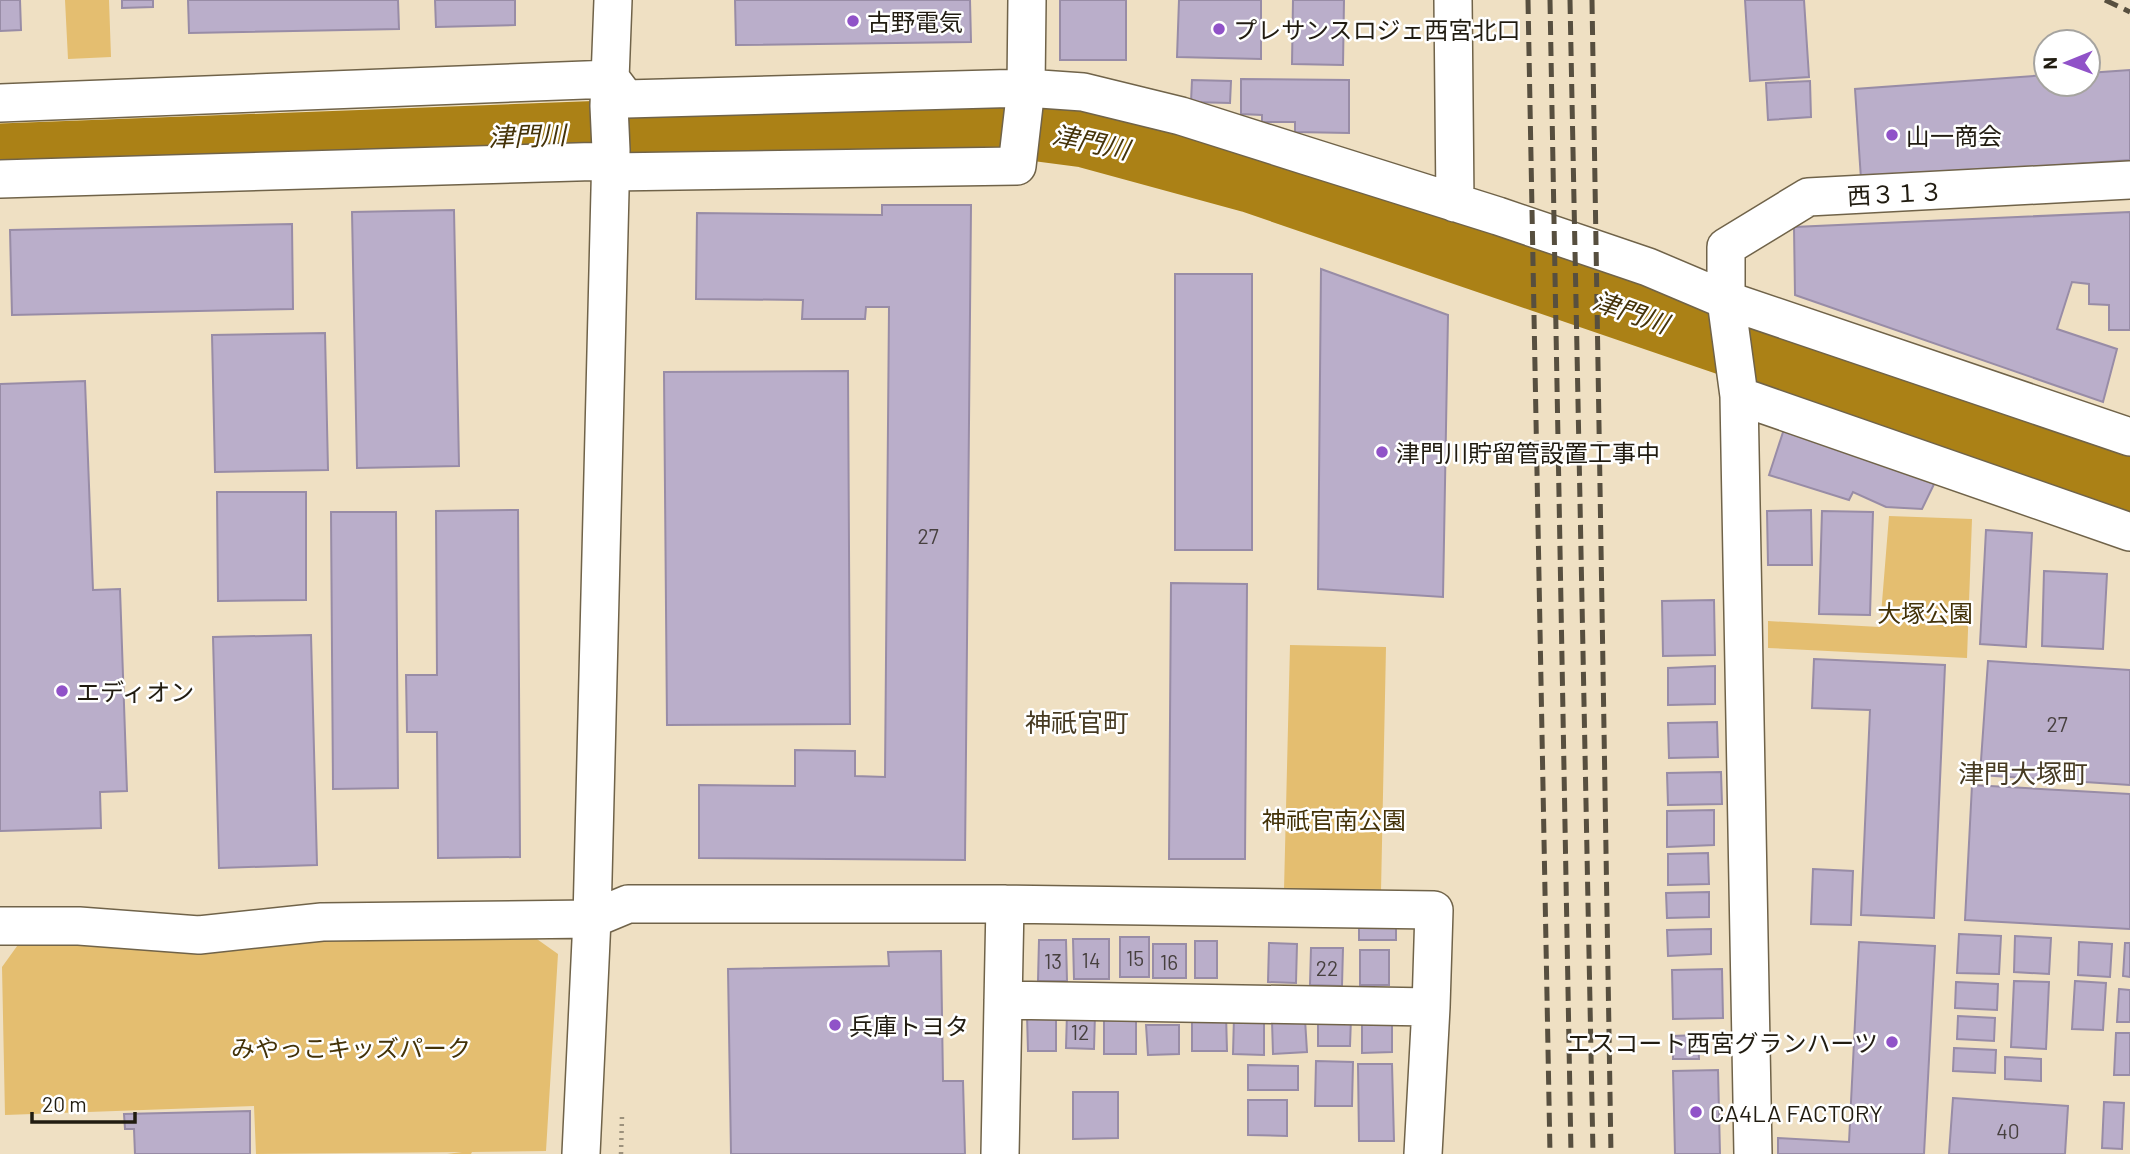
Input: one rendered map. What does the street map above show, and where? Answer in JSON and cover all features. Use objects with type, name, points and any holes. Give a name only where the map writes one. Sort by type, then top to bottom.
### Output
[{"type":"street","points":[[581,1154],[592,919],[612,0]]},
{"type":"street","points":[[0,179],[610,161],[1017,166],[1026,88],[1027,0]]},
{"type":"street","points":[[1453,0],[1455,203]]},
{"type":"street","points":[[0,103],[610,93],[626,99],[1026,88],[1083,92],[1181,116],[1497,216],[1648,267],[1728,310],[2130,436]]},
{"type":"street","name":"西３１３","points":[[1728,310],[1726,247],[1808,197],[2130,180]]},
{"type":"street","points":[[1728,310],[1738,390],[1753,1154]]},
{"type":"street","points":[[1738,390],[2130,532]]},
{"type":"street","points":[[0,926],[79,926],[199,935],[323,922],[592,919],[628,904],[1005,904],[1434,910],[1423,1154]]},
{"type":"street","points":[[1000,1154],[1005,904]]},
{"type":"street","points":[[1003,1000],[1431,1007]]},
{"type":"path","points":[[621,1154],[622,1116]]},
{"type":"green space","points":[[65,0],[109,0],[111,57],[68,59]]},
{"type":"green space","name":"大塚公園","points":[[1889,516],[1972,519],[1967,658],[1768,648],[1768,621],[1880,627]]},
{"type":"green space","name":"神祇官南公園","points":[[1290,645],[1386,647],[1381,892],[1284,890]]},
{"type":"green space","name":"みやっこキッズパーク","points":[[534,937],[558,954],[546,1151],[471,1154],[256,1154],[254,1106],[5,1115],[2,967],[20,942],[218,951],[321,940]]},
{"type":"building","points":[[0,0],[20,0],[21,30],[0,31]]},
{"type":"building","points":[[122,0],[153,0],[153,7],[122,8]]},
{"type":"building","points":[[188,0],[398,0],[399,29],[189,33]]},
{"type":"building","points":[[435,0],[515,0],[515,25],[436,27]]},
{"type":"building","name":"古野電気","points":[[735,0],[970,0],[971,42],[736,45]]},
{"type":"building","points":[[1060,0],[1126,0],[1126,60],[1060,60]]},
{"type":"building","name":"プレサンスロジェ西宮北口","points":[[1179,0],[1261,0],[1261,59],[1177,57]]},
{"type":"building","points":[[1293,0],[1344,0],[1343,65],[1292,64]]},
{"type":"building","points":[[1745,0],[1804,0],[1809,77],[1750,81]]},
{"type":"building","points":[[2130,70],[2130,160],[1861,179],[1855,89],[2032,76],[2032,98],[2102,98],[2102,72]]},
{"type":"building","points":[[1241,79],[1349,80],[1349,133],[1295,132],[1295,122],[1262,122],[1262,115],[1241,114]]},
{"type":"building","points":[[1192,80],[1231,81],[1230,103],[1191,102]]},
{"type":"building","points":[[1810,81],[1811,117],[1768,120],[1766,83]]},
{"type":"building","points":[[882,205],[971,205],[965,860],[699,858],[699,785],[795,786],[795,750],[855,751],[855,776],[885,777],[889,307],[866,307],[865,319],[802,319],[803,300],[696,299],[697,213],[882,215]]},
{"type":"building","points":[[454,210],[459,466],[357,468],[352,212]]},
{"type":"building","points":[[2130,212],[2130,330],[2109,330],[2109,305],[2089,304],[2089,284],[2072,282],[2057,329],[2117,349],[2103,402],[1795,295],[1794,227]]},
{"type":"building","points":[[292,224],[293,309],[12,315],[10,230]]},
{"type":"building","name":"津門川貯留管設置工事中","points":[[1321,269],[1448,315],[1443,597],[1318,589]]},
{"type":"building","points":[[1175,274],[1252,274],[1252,550],[1175,550]]},
{"type":"building","points":[[325,333],[328,470],[215,472],[212,335]]},
{"type":"building","points":[[848,371],[850,724],[667,725],[664,372]]},
{"type":"building","name":"エディオン","points":[[85,381],[93,590],[120,589],[127,791],[100,792],[101,828],[0,831],[0,384]]},
{"type":"building","points":[[1785,426],[1937,478],[1922,509],[1886,507],[1853,492],[1849,500],[1769,475]]},
{"type":"building","points":[[217,492],[306,492],[306,600],[218,601]]},
{"type":"building","points":[[518,510],[520,857],[438,858],[437,732],[407,732],[406,675],[437,675],[436,511]]},
{"type":"building","points":[[1811,510],[1812,565],[1768,565],[1767,511]]},
{"type":"building","points":[[1822,511],[1873,512],[1870,615],[1819,614]]},
{"type":"building","points":[[331,512],[396,512],[398,788],[333,789]]},
{"type":"building","points":[[1986,530],[2032,533],[2026,647],[1980,644]]},
{"type":"building","points":[[2044,571],[2107,574],[2103,649],[2042,646]]},
{"type":"building","points":[[1171,583],[1247,584],[1245,859],[1169,859]]},
{"type":"building","points":[[1714,600],[1715,655],[1663,656],[1662,601]]},
{"type":"building","points":[[311,635],[317,865],[219,868],[213,637]]},
{"type":"building","points":[[1814,659],[1945,665],[1934,918],[1861,915],[1870,710],[1812,708]]},
{"type":"building","points":[[1988,661],[2130,670],[2130,785],[1980,775]]},
{"type":"building","points":[[1715,666],[1715,704],[1668,705],[1668,668]]},
{"type":"building","points":[[1717,722],[1718,757],[1669,758],[1668,723]]},
{"type":"building","points":[[1721,772],[1722,804],[1668,805],[1667,773]]},
{"type":"building","points":[[1972,785],[2130,794],[2130,929],[1965,920]]},
{"type":"building","points":[[1714,810],[1714,845],[1667,847],[1667,811]]},
{"type":"building","points":[[1708,853],[1709,884],[1668,885],[1668,854]]},
{"type":"building","points":[[1813,869],[1853,871],[1851,925],[1811,924]]},
{"type":"building","points":[[1709,892],[1709,917],[1667,918],[1666,893]]},
{"type":"building","points":[[1396,923],[1396,940],[1359,940],[1359,924]]},
{"type":"building","points":[[1711,929],[1711,954],[1668,956],[1667,930]]},
{"type":"building","points":[[1959,934],[2001,936],[1999,974],[1957,973]]},
{"type":"building","points":[[2015,936],[2051,938],[2049,974],[2014,972]]},
{"type":"building","points":[[1120,937],[1149,937],[1149,977],[1120,977]]},
{"type":"building","points":[[1073,939],[1109,939],[1109,979],[1074,979]]},
{"type":"building","points":[[1039,940],[1066,940],[1067,981],[1038,981]]},
{"type":"building","points":[[1195,941],[1217,941],[1217,978],[1195,978]]},
{"type":"building","name":"エスコート西宮グランハーツ","points":[[1859,942],[1935,946],[1924,1154],[1778,1154],[1778,1138],[1849,1142]]},
{"type":"building","points":[[2079,942],[2112,944],[2110,977],[2078,975]]},
{"type":"building","points":[[1269,943],[1297,944],[1296,983],[1268,982]]},
{"type":"building","points":[[2125,943],[2130,943],[2130,977],[2123,976]]},
{"type":"building","points":[[1153,944],[1186,944],[1186,978],[1153,978]]},
{"type":"building","points":[[1311,948],[1343,948],[1342,986],[1310,985]]},
{"type":"building","points":[[1360,950],[1389,950],[1389,985],[1360,985]]},
{"type":"building","name":"兵庫トヨタ","points":[[941,951],[943,1081],[963,1081],[965,1154],[731,1154],[728,969],[889,966],[888,952]]},
{"type":"building","points":[[1722,969],[1723,1018],[1673,1019],[1672,970]]},
{"type":"building","points":[[2014,981],[2049,982],[2046,1049],[2011,1047]]},
{"type":"building","points":[[2075,981],[2106,983],[2103,1030],[2072,1029]]},
{"type":"building","points":[[1956,982],[1998,984],[1997,1010],[1955,1008]]},
{"type":"building","points":[[2119,989],[2130,990],[2130,1022],[2117,1022]]},
{"type":"building","points":[[1067,1013],[1095,1014],[1094,1049],[1066,1048]]},
{"type":"building","points":[[1056,1014],[1056,1051],[1028,1051],[1027,1015]]},
{"type":"building","points":[[1192,1014],[1226,1014],[1227,1051],[1192,1051]]},
{"type":"building","points":[[1958,1016],[1995,1018],[1994,1041],[1957,1039]]},
{"type":"building","points":[[1104,1017],[1136,1017],[1136,1054],[1104,1054]]},
{"type":"building","points":[[1234,1017],[1264,1017],[1264,1055],[1233,1054]]},
{"type":"building","points":[[1318,1018],[1351,1018],[1350,1046],[1318,1046]]},
{"type":"building","points":[[1362,1018],[1392,1018],[1392,1052],[1362,1053]]},
{"type":"building","points":[[1305,1019],[1307,1052],[1273,1054],[1272,1021]]},
{"type":"building","points":[[1146,1025],[1179,1025],[1179,1054],[1148,1055]]},
{"type":"building","points":[[2116,1033],[2130,1033],[2130,1075],[2114,1075]]},
{"type":"building","points":[[1698,1035],[1699,1059],[1673,1059],[1673,1036]]},
{"type":"building","points":[[1954,1048],[1996,1050],[1995,1073],[1953,1071]]},
{"type":"building","points":[[2005,1057],[2041,1059],[2041,1081],[2005,1079]]},
{"type":"building","points":[[1316,1061],[1353,1062],[1352,1106],[1315,1106]]},
{"type":"building","points":[[1358,1064],[1392,1064],[1394,1141],[1359,1141]]},
{"type":"building","points":[[1248,1065],[1298,1066],[1298,1090],[1248,1090]]},
{"type":"building","name":"CA4LA FACTORY","points":[[1718,1070],[1720,1154],[1675,1154],[1673,1071]]},
{"type":"building","points":[[1073,1092],[1118,1092],[1118,1138],[1073,1139]]},
{"type":"building","points":[[1953,1098],[2068,1106],[2065,1154],[1949,1154]]},
{"type":"building","points":[[1248,1100],[1287,1100],[1287,1136],[1248,1135]]},
{"type":"building","points":[[2104,1102],[2124,1103],[2122,1149],[2102,1148]]},
{"type":"building","points":[[250,1111],[250,1154],[135,1154],[134,1129],[125,1129],[124,1114]]},
{"type":"waterway","name":"津門川","points":[[0,155],[953,119],[1085,136],[1250,181],[2130,482]]},
{"type":"railway","points":[[1528,0],[1550,1154]]},
{"type":"railway","points":[[1550,0],[1571,1154]]},
{"type":"railway","points":[[1570,0],[1593,1154]]},
{"type":"railway","points":[[1592,0],[1611,1154]]},
{"type":"railway","points":[[2105,0],[2130,12]]},
{"type":"place","name":"古野電気","points":[[853,21]]},
{"type":"place","name":"プレサンスロジェ西宮北口","points":[[1219,29]]},
{"type":"place","name":"山一商会","points":[[1892,135]]},
{"type":"place","name":"津門川貯留管設置工事中","points":[[1382,452]]},
{"type":"place","name":"エディオン","points":[[62,691]]},
{"type":"place","name":"兵庫トヨタ","points":[[835,1025]]},
{"type":"place","name":"エスコート西宮グランハーツ","points":[[1892,1042]]},
{"type":"place","name":"CA4LA FACTORY","points":[[1696,1112]]},
{"type":"district","name":"神祇官町","points":[[1077,721]]},
{"type":"district","name":"津門大塚町","points":[[2023,772]]}]
